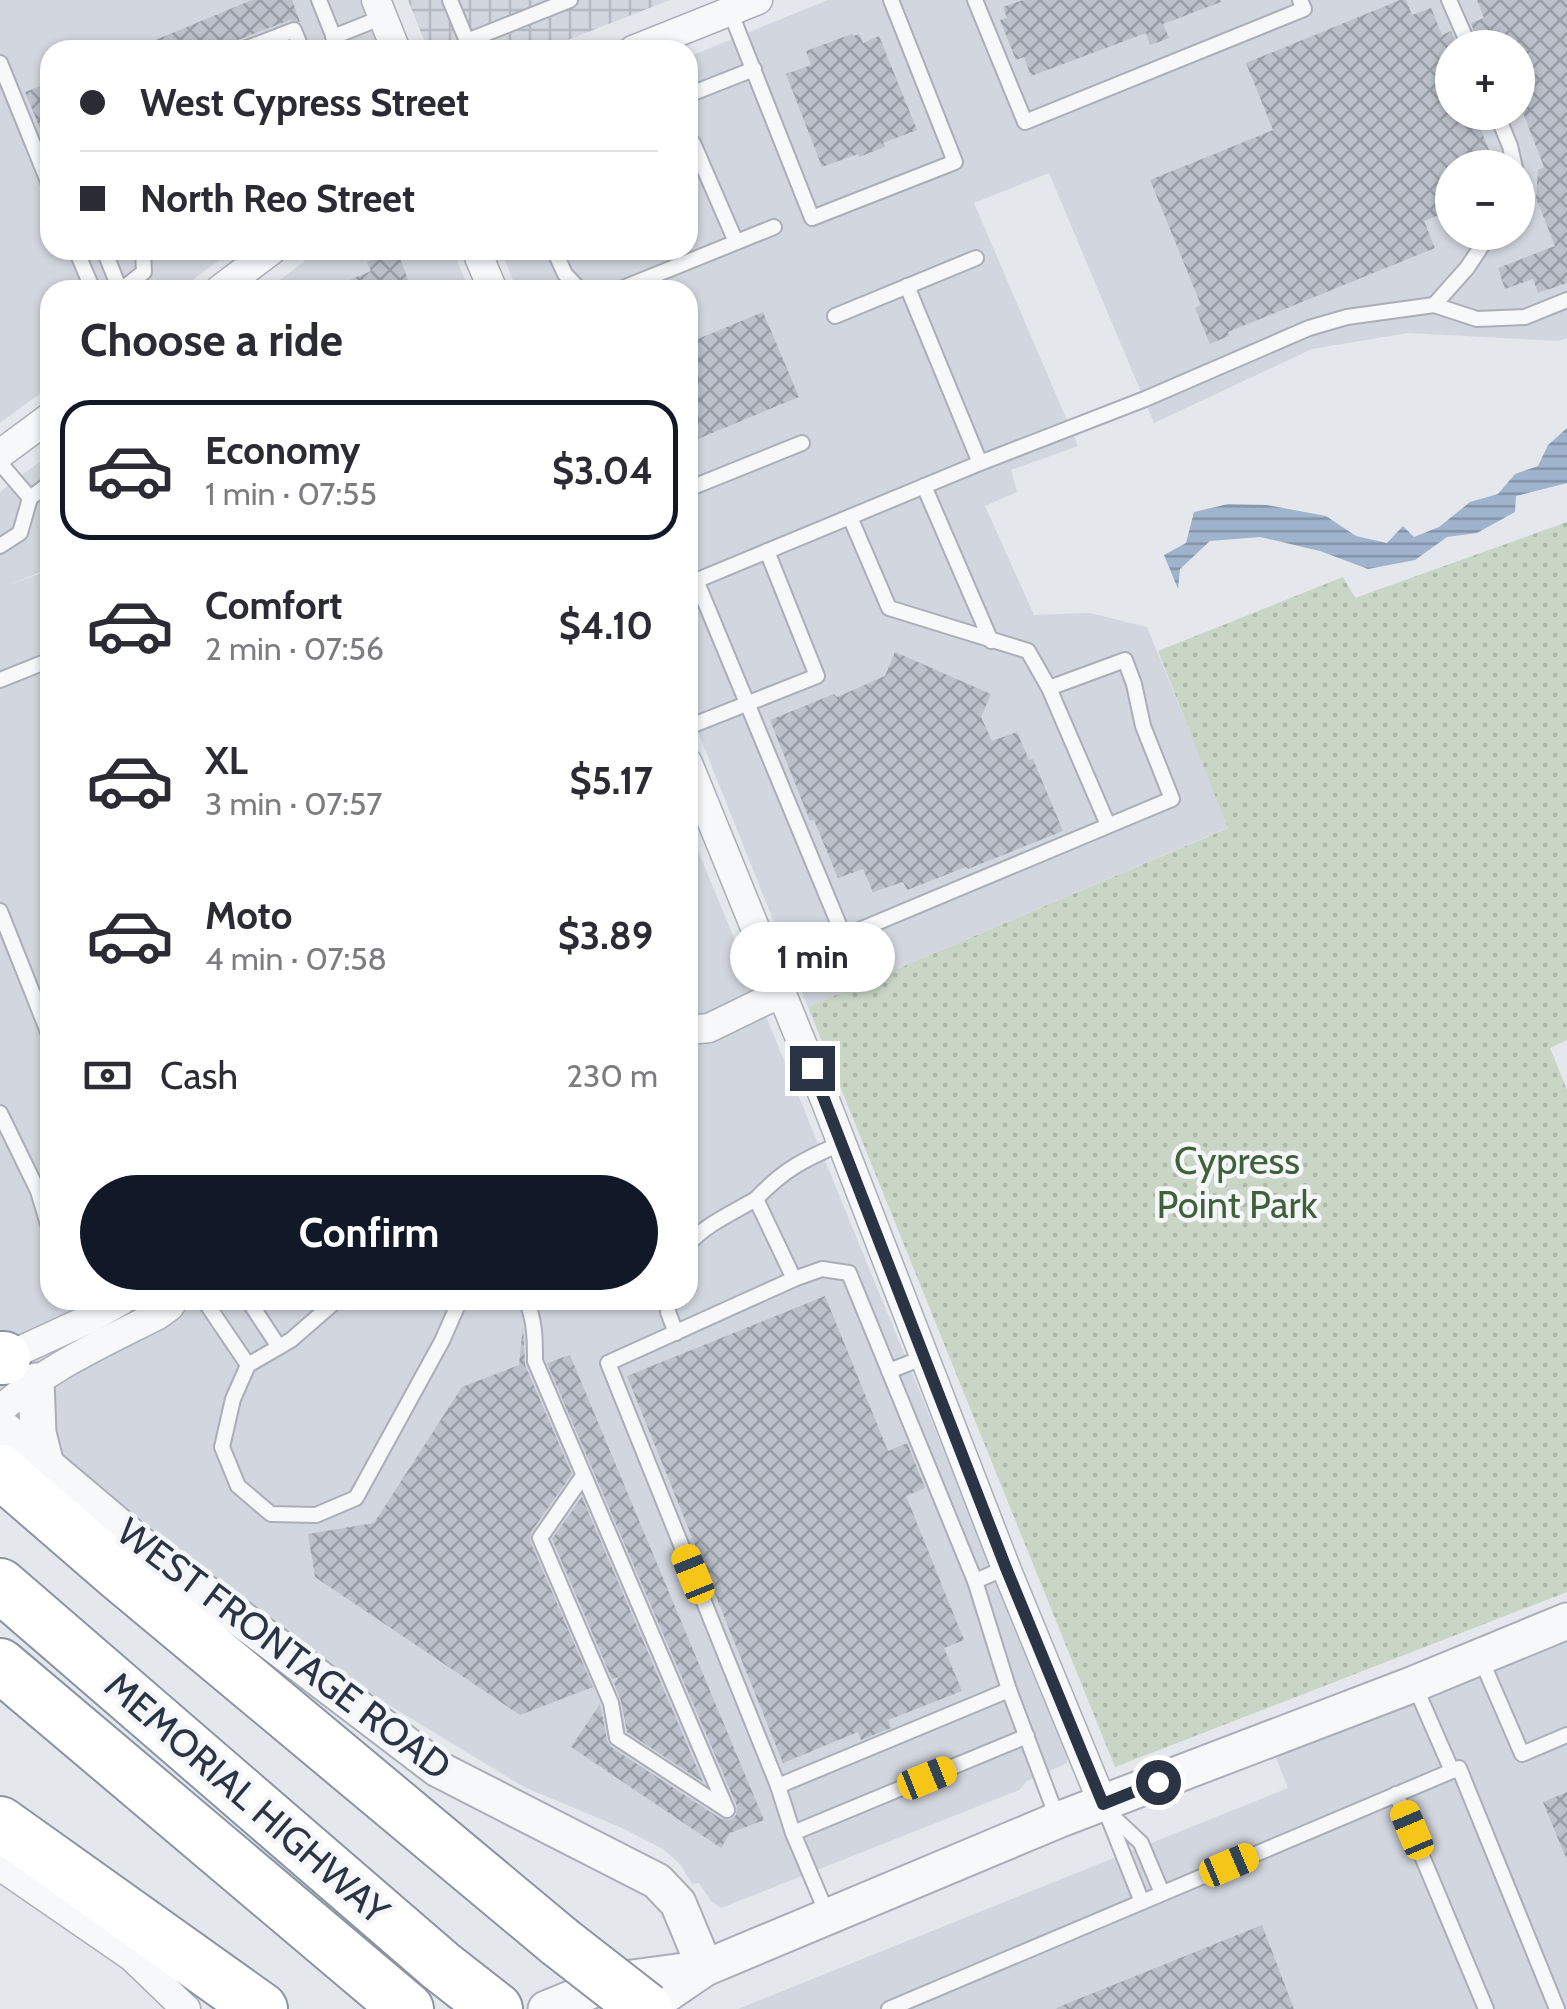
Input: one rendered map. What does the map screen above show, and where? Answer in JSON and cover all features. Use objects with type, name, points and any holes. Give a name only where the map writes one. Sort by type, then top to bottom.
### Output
[{"type":"highway","points":[[23,1468],[119,1574],[560,1942],[646,2009]]},
{"type":"highway","name":"MEMORIAL HIGHWAY","points":[[0,1586],[496,2009]]},
{"type":"highway","name":"MEMORIAL HIGHWAY","points":[[0,1665],[396,2000]]},
{"type":"highway","points":[[0,1824],[261,2009]]},
{"type":"street","points":[[663,40],[743,4]]},
{"type":"street","points":[[379,9],[392,40]]},
{"type":"street","points":[[239,280],[261,260]]},
{"type":"street","points":[[0,454],[40,424]]},
{"type":"street","points":[[698,789],[1104,1806]]},
{"type":"street","points":[[698,1029],[709,1028],[776,980]]},
{"type":"street","points":[[10,1365],[92,1324],[110,1310]]},
{"type":"street","points":[[10,1365],[92,1324],[158,1315],[163,1310]]},
{"type":"street","points":[[0,1410],[17,1394],[10,1365]]},
{"type":"street","points":[[10,1365],[38,1432],[23,1468]]},
{"type":"street","name":"WEST FRONTAGE ROAD","points":[[0,1426],[23,1468],[237,1616],[438,1770],[657,1881],[678,1903],[704,1968]]},
{"type":"street","points":[[646,2009],[704,1968],[1058,1820],[1104,1806],[1567,1621]]},
{"type":"street","points":[[0,1866],[132,1957],[186,2009]]},
{"type":"street","points":[[546,2009],[617,1980],[704,1968]]},
{"type":"lane","points":[[319,0],[335,40]]},
{"type":"lane","points":[[450,0],[466,40]]},
{"type":"lane","points":[[469,40],[570,0]]},
{"type":"lane","points":[[743,4],[754,69],[812,218],[955,162],[890,0]]},
{"type":"lane","points":[[975,0],[1025,122],[1304,9],[1300,0]]},
{"type":"lane","points":[[1449,0],[1462,30]]},
{"type":"lane","points":[[340,40],[379,9]]},
{"type":"lane","points":[[268,40],[294,30],[298,40]]},
{"type":"lane","points":[[0,63],[40,161]]},
{"type":"lane","points":[[698,92],[754,69]]},
{"type":"lane","points":[[698,155],[736,242]]},
{"type":"lane","points":[[698,257],[774,227]]},
{"type":"lane","points":[[1434,306],[1479,250]]},
{"type":"lane","points":[[834,316],[976,258]]},
{"type":"lane","points":[[643,280],[692,260]]},
{"type":"lane","points":[[907,286],[980,463]]},
{"type":"lane","points":[[698,580],[1145,399],[1309,328],[1346,317],[1434,306],[1476,320],[1525,317],[1567,300]]},
{"type":"lane","points":[[698,485],[802,443]]},
{"type":"lane","points":[[0,463],[30,498]]},
{"type":"lane","points":[[924,486],[991,642]]},
{"type":"lane","points":[[0,546],[20,533],[30,498],[40,490]]},
{"type":"lane","points":[[850,516],[889,608],[1028,651],[1050,688],[1108,825]]},
{"type":"lane","points":[[698,724],[817,676],[767,551]]},
{"type":"lane","points":[[698,595],[844,937]]},
{"type":"lane","points":[[776,980],[844,937],[1172,799],[1142,726],[1125,660],[1050,688]]},
{"type":"lane","points":[[0,680],[40,664]]},
{"type":"lane","points":[[0,911],[40,1012]]},
{"type":"lane","points":[[0,1114],[40,1197]]},
{"type":"lane","points":[[698,1235],[756,1199],[801,1160],[842,1143]]},
{"type":"lane","points":[[756,1199],[794,1279]]},
{"type":"lane","points":[[828,1917],[608,1362],[794,1279],[822,1269],[849,1273],[975,1582],[1009,1690],[1058,1820]]},
{"type":"lane","points":[[211,1310],[248,1365]]},
{"type":"lane","points":[[254,1310],[278,1347]]},
{"type":"lane","points":[[326,1310],[291,1340],[248,1365],[233,1399],[222,1447],[238,1486],[271,1514],[316,1516],[356,1498],[456,1310]]},
{"type":"lane","points":[[531,1310],[535,1360],[727,1810],[617,1738],[611,1703],[540,1538],[583,1476]]},
{"type":"lane","points":[[668,1310],[676,1334]]},
{"type":"lane","points":[[890,1371],[925,1358]]},
{"type":"lane","points":[[975,1582],[1006,1568]]},
{"type":"lane","points":[[1480,1656],[1522,1754],[1567,1735]]},
{"type":"lane","points":[[1414,1684],[1452,1771]]},
{"type":"lane","points":[[778,1786],[1009,1690]]},
{"type":"lane","points":[[793,1834],[1027,1736]]},
{"type":"lane","points":[[888,2009],[1460,1768],[1558,2009]]},
{"type":"lane","points":[[1396,1794],[1486,2009]]},
{"type":"lane","points":[[1104,1806],[1142,1843],[1162,1893]]},
{"type":"lane","points":[[1104,1806],[1142,1902]]},
{"type":"shaded area","points":[[0,0],[360,0],[376,40],[40,40],[40,260],[220,260],[192,280],[40,280],[40,393],[0,423]]},
{"type":"shaded area","points":[[408,0],[670,0],[568,40],[424,40]]},
{"type":"shaded area","points":[[828,0],[1567,0],[1567,338],[1559,341],[1408,333],[1312,349],[1154,423],[1049,173],[974,203],[1078,446],[1011,470],[1017,492],[985,506],[1034,615],[1090,613],[1147,627],[1229,827],[808,1007],[698,732],[698,280],[513,280],[505,260],[698,260],[698,53]]},
{"type":"shaded area","points":[[306,260],[457,260],[465,280],[280,280]]},
{"type":"shaded area","points":[[40,462],[40,572],[6,586],[40,574],[40,1310],[698,1310],[698,850],[1068,1754],[1067,1763],[1027,1781],[1019,1790],[721,1908],[699,1883],[692,1884],[680,1864],[663,1849],[524,1787],[295,1648],[68,1458],[0,1407],[0,492]]},
{"type":"shaded area","points":[[1567,1639],[1567,2009],[738,2009],[1288,1788],[1275,1755]]},
{"type":"green space","name":"Cypress Point Park","points":[[1567,522],[1567,1040],[1550,1048],[1567,1090],[1567,1592],[1115,1767],[808,1007],[1228,828],[1158,651],[1343,577],[1355,598]]},
{"type":"water","points":[[1567,428],[1567,483],[1516,496],[1515,512],[1477,533],[1447,537],[1415,560],[1368,569],[1320,551],[1260,537],[1210,541],[1180,569],[1178,589],[1164,555],[1186,543],[1194,512],[1228,504],[1267,505],[1326,516],[1356,536],[1387,543],[1403,526],[1414,537],[1439,527],[1470,502],[1498,494],[1515,474],[1538,466],[1548,445]]},
{"type":"building","points":[[252,0],[292,0],[300,22],[290,20],[238,40],[155,40]]},
{"type":"building","points":[[1023,0],[1221,2],[1163,24],[1169,38],[1150,45],[1146,33],[1031,76],[1024,57],[1016,60],[1000,20],[1007,18],[1003,7]]},
{"type":"building","points":[[1400,0],[1406,0],[1412,15],[1431,8],[1440,30],[1435,30],[1435,130],[1481,130],[1489,150],[1435,150],[1435,217],[1424,221],[1435,248],[1228,332],[1229,336],[1210,344],[1195,308],[1201,305],[1150,180],[1273,130],[1246,63]]},
{"type":"building","points":[[1477,0],[1567,0],[1567,283],[1538,293],[1533,279],[1505,289],[1498,268],[1555,246],[1536,198],[1538,170],[1544,167],[1530,130],[1535,130],[1535,30],[1474,30],[1471,23],[1484,18]]},
{"type":"building","points":[[859,34],[863,43],[879,36],[917,130],[883,143],[885,147],[822,167],[786,74],[811,65],[806,51]]},
{"type":"building","points":[[40,86],[40,128],[25,92]]},
{"type":"building","points":[[400,260],[408,280],[350,280],[371,271],[367,262]]},
{"type":"building","points":[[763,312],[799,397],[698,439],[698,339]]},
{"type":"building","points":[[895,652],[991,694],[981,717],[992,741],[1017,732],[1029,760],[1033,759],[1063,831],[907,890],[903,882],[873,892],[863,869],[838,878],[814,820],[810,821],[770,720],[885,676]]},
{"type":"building","points":[[825,1296],[888,1451],[907,1443],[925,1488],[906,1496],[964,1640],[944,1648],[962,1691],[888,1720],[891,1728],[861,1740],[858,1732],[783,1763],[627,1376]]},
{"type":"building","points":[[523,1326],[525,1365],[572,1474],[531,1532],[530,1541],[593,1687],[520,1715],[315,1577],[308,1534],[374,1523],[462,1387],[519,1365]]},
{"type":"building","points":[[570,1355],[764,1820],[730,1833],[721,1848],[571,1747],[600,1704],[611,1747],[721,1819],[731,1820],[736,1815],[737,1806],[547,1363]]},
{"type":"building","points":[[582,1497],[703,1782],[627,1732],[614,1683],[619,1677],[612,1679],[552,1539]]},
{"type":"building","points":[[1567,1792],[1567,1858],[1566,1858],[1543,1802]]},
{"type":"building","points":[[1262,1925],[1294,2009],[1056,2008]]},
{"type":"route","points":[[812,1068],[1006,1568],[1103,1804],[1158,1782]]}]
